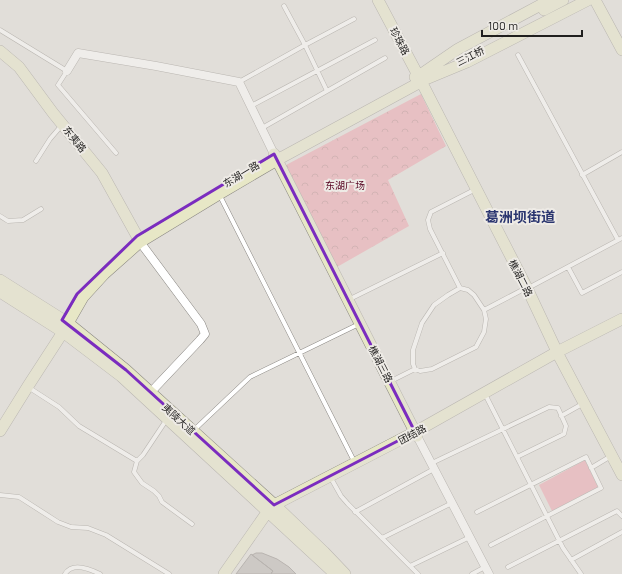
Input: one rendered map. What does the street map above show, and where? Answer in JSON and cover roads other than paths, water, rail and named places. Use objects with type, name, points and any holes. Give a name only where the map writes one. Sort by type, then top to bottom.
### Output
[{"type":"main road","name":"珍珠路","points":[[378,0],[422,77]]},
{"type":"main road","name":"珍珠路","points":[[385,0],[422,77]]},
{"type":"main road","points":[[422,77],[458,48],[550,0]]},
{"type":"main road","name":"三江桥","points":[[422,77],[563,0]]},
{"type":"main road","name":"三江桥","points":[[422,77],[578,0]]},
{"type":"main road","points":[[0,422],[83,297],[138,239],[219,194],[275,157],[422,77],[467,62],[588,0]]},
{"type":"main road","points":[[595,0],[622,50]]},
{"type":"main road","name":"东夷路","points":[[0,51],[18,67],[102,173],[138,239]]},
{"type":"main road","name":"樵湖二路","points":[[422,77],[476,188],[529,287]]},
{"type":"main road","name":"樵湖二路","points":[[422,77],[529,287],[584,403],[622,475]]},
{"type":"main road","name":"东湖一路","points":[[138,239],[275,157]]},
{"type":"main road","name":"樵湖三路","points":[[275,157],[416,434]]},
{"type":"main road","name":"夷陵大道","points":[[0,280],[126,370],[193,431],[335,574]]},
{"type":"main road","name":"夷陵大道","points":[[0,292],[63,326],[121,376],[167,419],[324,552],[345,574]]},
{"type":"main road","name":"团结路","points":[[230,574],[273,510],[332,480],[622,319]]},
{"type":"main road","name":"团结路","points":[[224,574],[273,510],[356,463],[487,398],[561,353],[622,324]]},
{"type":"main road","points":[[0,431],[63,326]]},
{"type":"main road","name":"樵湖二路","points":[[561,353],[622,464]]},
{"type":"street","points":[[67,71],[78,54],[156,66],[239,82],[275,157]]},
{"type":"street","points":[[138,239],[201,324],[205,334],[150,392]]},
{"type":"street","name":"樵湖三路","points":[[416,434],[487,571]]},
{"type":"lane","points":[[284,6],[327,91]]},
{"type":"lane","points":[[239,82],[354,19]]},
{"type":"lane","points":[[0,30],[67,71],[58,85],[116,153]]},
{"type":"lane","points":[[251,106],[375,40]]},
{"type":"lane","points":[[484,310],[620,239],[582,175],[518,55]]},
{"type":"lane","points":[[261,128],[385,58]]},
{"type":"lane","points":[[36,161],[50,139],[63,125]]},
{"type":"lane","points":[[582,175],[622,152]]},
{"type":"lane","points":[[460,288],[430,229],[428,220],[431,212],[476,188]]},
{"type":"lane","points":[[219,194],[356,463]]},
{"type":"lane","points":[[0,216],[8,221],[22,220],[41,209]]},
{"type":"lane","points":[[348,300],[443,253]]},
{"type":"lane","points":[[568,267],[582,293],[622,272]]},
{"type":"lane","points":[[390,382],[415,369],[420,371],[432,369],[476,347],[484,332],[486,318],[484,310],[474,295],[468,290],[460,288],[434,305],[422,323],[413,350],[413,364],[415,369]]},
{"type":"lane","points":[[193,431],[250,377],[360,324]]},
{"type":"lane","points":[[28,386],[59,407],[79,426],[137,461]]},
{"type":"lane","points":[[487,398],[560,541],[581,574]]},
{"type":"lane","points":[[561,416],[584,403]]},
{"type":"lane","points":[[355,512],[433,466],[503,429],[549,407],[558,408],[566,426],[564,434],[516,457]]},
{"type":"lane","points":[[167,419],[143,455],[137,461],[134,472],[142,483],[159,496],[162,502],[192,524]]},
{"type":"lane","points":[[591,468],[612,456]]},
{"type":"lane","points":[[477,512],[586,457],[601,488],[491,545]]},
{"type":"lane","points":[[332,480],[341,496],[355,512],[418,574]]},
{"type":"lane","points":[[0,495],[19,497],[58,522],[71,527],[88,528],[106,535],[169,574]]},
{"type":"lane","points":[[382,538],[452,502]]},
{"type":"lane","points":[[508,567],[617,511],[622,516]]},
{"type":"lane","points":[[571,560],[622,532]]},
{"type":"lane","points":[[410,566],[470,537]]},
{"type":"lane","points":[[65,574],[67,570],[74,567],[88,569],[100,574]]},
{"type":"lane","points":[[472,574],[487,571]]},
{"type":"district","name":"葛洲坝街道","points":[[520,217]]},
{"type":"park label","name":"东湖广场","points":[[345,185]]}]
